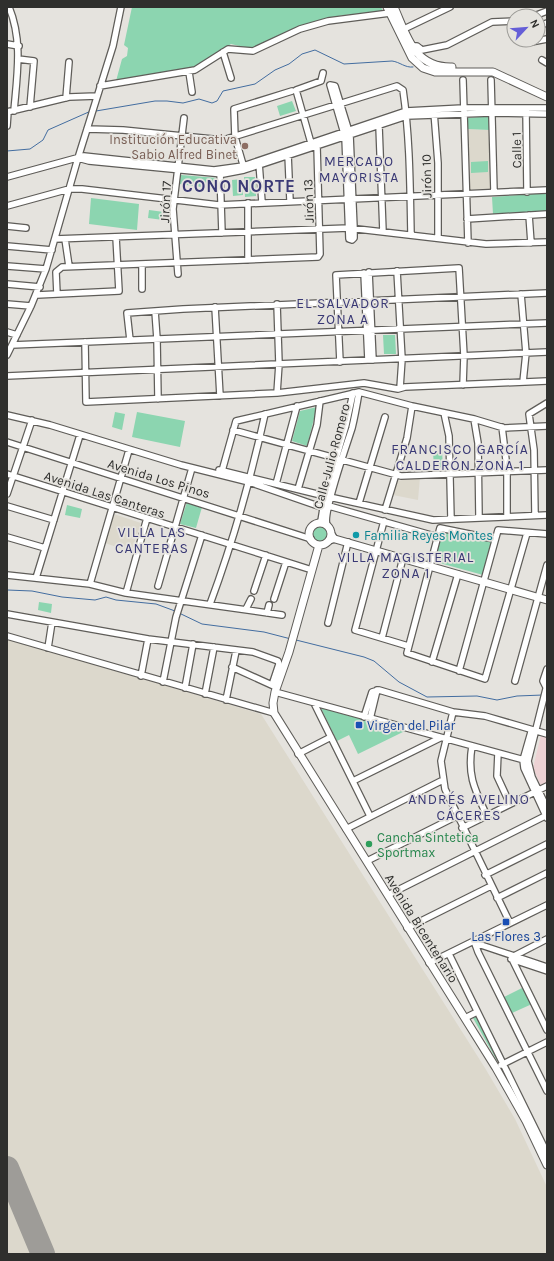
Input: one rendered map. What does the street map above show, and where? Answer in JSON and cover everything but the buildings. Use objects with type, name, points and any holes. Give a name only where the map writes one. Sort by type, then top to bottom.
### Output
[{"type":"main road","points":[[391,9],[404,29],[412,46],[422,59],[434,66],[494,68],[547,91]]},
{"type":"main road","points":[[391,9],[412,58],[423,68],[435,72],[493,72],[547,97]]},
{"type":"main road","points":[[274,713],[273,703],[275,690],[286,661],[299,615],[298,610],[310,569],[314,548],[311,539],[313,526],[318,524],[327,525],[332,537]]},
{"type":"main road","points":[[311,539],[332,537],[547,600]]},
{"type":"main road","name":"Avenida Bicentenario","points":[[274,713],[298,754],[496,1068],[526,1121],[547,1165]]},
{"type":"street","points":[[8,7],[14,20],[19,46],[14,111]]},
{"type":"street","points":[[7,355],[37,295],[46,269],[78,158],[113,46],[121,7]]},
{"type":"street","points":[[404,29],[437,10],[450,7]]},
{"type":"street","points":[[100,86],[189,72],[195,70],[231,48],[253,51],[300,29],[328,21],[391,9]]},
{"type":"street","points":[[412,46],[417,46],[422,50],[446,45],[492,22],[506,21]]},
{"type":"street","points":[[7,44],[19,46]]},
{"type":"street","points":[[223,52],[231,78]]},
{"type":"street","points":[[18,59],[34,60],[30,107]]},
{"type":"street","points":[[66,98],[69,62]]},
{"type":"street","points":[[189,72],[192,92]]},
{"type":"street","name":"Jirón 13","points":[[248,260],[318,257],[320,254],[320,228],[314,145],[296,90],[321,81],[323,73]]},
{"type":"street","points":[[463,80],[466,219],[468,243]]},
{"type":"street","points":[[491,80],[494,192]]},
{"type":"street","points":[[333,86],[347,134],[352,238]]},
{"type":"street","points":[[87,129],[124,130],[220,141],[338,103],[397,86],[403,90],[406,114],[410,195],[410,234]]},
{"type":"street","points":[[244,168],[235,137],[234,109],[292,91]]},
{"type":"street","points":[[7,126],[7,112],[66,98],[97,96]]},
{"type":"street","points":[[7,177],[78,158],[89,161],[132,163],[178,169],[220,172],[244,168],[406,114],[547,108]]},
{"type":"street","points":[[526,110],[547,114]]},
{"type":"street","name":"Calle 1","points":[[526,110],[527,192]]},
{"type":"street","name":"Jirón 10","points":[[434,112],[438,195],[438,238]]},
{"type":"street","points":[[347,134],[379,126],[406,114]]},
{"type":"street","name":"Jirón 17","points":[[178,274],[176,235],[174,233],[174,200],[184,118]]},
{"type":"street","points":[[379,126],[383,232]]},
{"type":"street","points":[[288,153],[290,201]]},
{"type":"street","points":[[259,162],[262,202]]},
{"type":"street","points":[[220,172],[219,205],[222,233]]},
{"type":"street","points":[[7,206],[70,189],[82,189],[219,205],[410,195],[527,192],[547,190]]},
{"type":"street","points":[[57,294],[56,272],[62,267],[248,260],[248,203]]},
{"type":"street","points":[[466,219],[547,214]]},
{"type":"street","points":[[529,215],[531,243]]},
{"type":"street","points":[[7,226],[26,228]]},
{"type":"street","points":[[55,239],[351,228],[410,234],[468,243],[486,244],[547,242]]},
{"type":"street","points":[[37,295],[119,291],[116,237]]},
{"type":"street","points":[[65,239],[69,266]]},
{"type":"street","points":[[7,246],[52,250]]},
{"type":"street","points":[[142,264],[142,289]]},
{"type":"street","points":[[7,266],[46,269]]},
{"type":"street","points":[[340,362],[336,275],[367,272],[459,268],[464,356],[463,385]]},
{"type":"street","points":[[397,271],[400,299],[402,359],[400,388]]},
{"type":"street","points":[[367,272],[371,360]]},
{"type":"street","points":[[7,284],[40,287]]},
{"type":"street","points":[[130,340],[127,313],[277,304],[547,293]]},
{"type":"street","points":[[521,294],[522,324],[526,353],[524,382]]},
{"type":"street","points":[[7,304],[32,306]]},
{"type":"street","points":[[277,304],[279,364],[278,393]]},
{"type":"street","points":[[215,307],[220,396]]},
{"type":"street","points":[[155,311],[158,399]]},
{"type":"street","points":[[12,345],[547,323]]},
{"type":"street","points":[[7,332],[17,335]]},
{"type":"street","points":[[85,342],[86,402],[278,393],[364,383],[400,388],[547,381]]},
{"type":"street","points":[[7,376],[547,352]]},
{"type":"street","points":[[222,471],[236,421],[356,392],[474,419],[502,427],[547,426]]},
{"type":"street","name":"Calle Julio Romero","points":[[327,525],[325,522],[328,497],[340,458],[356,392]]},
{"type":"street","points":[[298,489],[317,425],[320,401]]},
{"type":"street","points":[[535,515],[534,450],[529,414],[547,404]]},
{"type":"street","points":[[276,484],[297,406]]},
{"type":"street","points":[[385,510],[407,438],[412,406]]},
{"type":"street","points":[[444,413],[449,436],[451,519]]},
{"type":"street","points":[[7,414],[32,420],[192,468],[276,484],[434,520],[547,515]]},
{"type":"street","points":[[210,604],[231,544],[249,480],[265,414]]},
{"type":"street","points":[[359,503],[384,417]]},
{"type":"street","points":[[474,419],[478,443],[479,518]]},
{"type":"street","points":[[7,494],[10,475],[32,420]]},
{"type":"street","points":[[502,427],[507,471],[507,516]]},
{"type":"street","points":[[233,430],[340,458],[396,475],[547,470]]},
{"type":"street","points":[[36,578],[80,435]]},
{"type":"street","name":"Avenida Los Pinos","points":[[7,442],[311,539]]},
{"type":"street","points":[[90,584],[111,507],[129,450]]},
{"type":"street","points":[[158,586],[192,468]]},
{"type":"street","points":[[210,472],[213,470],[222,471],[326,507],[384,521],[438,537]]},
{"type":"street","name":"Avenida Las Canteras","points":[[10,475],[310,569]]},
{"type":"street","points":[[7,506],[54,520]]},
{"type":"street","name":"Calle Julio Romero","points":[[318,524],[321,521],[326,507]]},
{"type":"street","points":[[126,593],[147,518]]},
{"type":"street","points":[[384,521],[355,630],[408,646]]},
{"type":"street","points":[[494,539],[440,528],[431,566],[406,653],[485,679],[512,589],[527,532]]},
{"type":"street","points":[[459,671],[485,581],[494,539],[498,530],[547,534]]},
{"type":"street","points":[[162,682],[171,641],[202,535]]},
{"type":"street","points":[[7,537],[45,548]]},
{"type":"street","points":[[328,622],[348,542]]},
{"type":"street","points":[[254,591],[266,556]]},
{"type":"street","points":[[382,638],[403,558]]},
{"type":"street","points":[[274,599],[286,562]]},
{"type":"street","points":[[514,681],[547,565]]},
{"type":"street","points":[[7,574],[90,584],[126,593],[282,615]]},
{"type":"street","points":[[432,662],[458,574]]},
{"type":"street","points":[[246,609],[251,599]]},
{"type":"street","points":[[267,613],[269,605]]},
{"type":"street","points":[[7,614],[148,639],[253,652],[278,661],[279,664],[273,682],[275,690]]},
{"type":"street","points":[[48,648],[52,622]]},
{"type":"street","points":[[7,636],[141,676],[274,713]]},
{"type":"street","points":[[141,676],[148,639]]},
{"type":"street","points":[[185,688],[193,644]]},
{"type":"street","points":[[205,694],[214,648]]},
{"type":"street","points":[[226,700],[236,651]]},
{"type":"street","points":[[232,668],[275,690],[314,703],[526,761]]},
{"type":"street","points":[[388,895],[547,816],[524,768],[531,732],[534,730],[546,695],[547,686],[543,681],[547,669]]},
{"type":"street","points":[[367,718],[372,692],[377,690],[453,712],[458,711],[485,716],[547,734]]},
{"type":"street","points":[[314,703],[370,816]]},
{"type":"street","points":[[453,712],[443,738],[441,761],[442,780],[462,828],[510,924]]},
{"type":"street","points":[[298,754],[331,737]]},
{"type":"street","points":[[353,781],[443,738]]},
{"type":"street","points":[[472,746],[470,764],[471,777],[487,816]]},
{"type":"street","points":[[498,753],[497,776],[510,804]]},
{"type":"street","points":[[346,829],[442,780]]},
{"type":"street","points":[[462,828],[547,786]]},
{"type":"street","points":[[536,791],[547,808]]},
{"type":"street","points":[[367,862],[457,816]]},
{"type":"street","points":[[485,875],[547,844]]},
{"type":"street","points":[[497,898],[547,873]]},
{"type":"street","points":[[407,928],[491,886]]},
{"type":"street","points":[[429,963],[475,944],[547,905]]},
{"type":"street","points":[[513,957],[547,940]]},
{"type":"street","points":[[475,944],[547,967]]},
{"type":"street","points":[[475,944],[547,1091]]},
{"type":"street","points":[[449,954],[547,1153]]},
{"type":"street","points":[[513,957],[547,971]]},
{"type":"street","points":[[513,957],[547,1030]]},
{"type":"street","points":[[465,1018],[477,1012]]},
{"type":"street","points":[[496,1068],[547,1042]]},
{"type":"shaded area","points":[[468,129],[490,130],[492,189],[470,190]]},
{"type":"shaded area","points":[[420,477],[418,500],[393,495],[397,481]]},
{"type":"shaded area","points":[[114,514],[141,523],[131,552],[105,543]]},
{"type":"shaded area","points":[[7,639],[261,714],[485,1068],[515,1119],[547,1187],[547,1254],[7,1254]]},
{"type":"shaded area","name":"ANDRÉS AVELINO CÁCERES","points":[[541,735],[547,737],[547,783],[541,786],[533,768]]},
{"type":"green space","points":[[132,7],[381,7],[384,13],[343,15],[301,27],[252,49],[231,44],[194,68],[116,81],[122,59],[127,56],[128,48],[124,45]]},
{"type":"green space","points":[[292,101],[296,111],[280,116],[277,106]]},
{"type":"green space","points":[[489,116],[490,130],[468,129],[468,118]]},
{"type":"green space","points":[[488,161],[488,172],[471,173],[471,162]]},
{"type":"green space","points":[[181,175],[217,178],[217,189],[179,184]]},
{"type":"green space","points":[[244,177],[255,177],[256,196],[245,197]]},
{"type":"green space","points":[[242,179],[243,195],[233,196],[232,180]]},
{"type":"green space","points":[[547,193],[547,211],[493,214],[492,197]]},
{"type":"green space","points":[[91,198],[139,204],[137,230],[89,224]]},
{"type":"green space","points":[[149,210],[164,212],[163,220],[148,218]]},
{"type":"green space","points":[[383,335],[395,335],[396,354],[384,354]]},
{"type":"green space","points":[[317,407],[307,446],[292,441],[300,411]]},
{"type":"green space","points":[[115,412],[125,414],[122,430],[112,427]]},
{"type":"green space","points":[[137,412],[185,421],[180,447],[132,437]]},
{"type":"green space","points":[[442,451],[443,467],[434,468],[433,452]]},
{"type":"green space","points":[[187,502],[202,507],[196,528],[180,524]]},
{"type":"green space","points":[[67,505],[82,509],[80,518],[65,515]]},
{"type":"green space","points":[[321,525],[327,528],[330,534],[327,540],[321,543],[315,540],[312,534],[315,528]]},
{"type":"green space","points":[[443,530],[492,540],[483,575],[436,562],[434,558]]},
{"type":"green space","points":[[39,602],[52,604],[51,613],[38,610]]},
{"type":"green space","points":[[321,708],[405,731],[358,754],[349,735],[337,741]]},
{"type":"green space","points":[[524,987],[532,1004],[512,1013],[504,997]]},
{"type":"green space","points":[[477,1016],[499,1060],[497,1061],[473,1018]]},
{"type":"waterway","points":[[96,111],[155,101],[183,103],[199,99],[212,103],[217,101],[223,91],[255,84],[275,70],[289,64],[302,54],[315,50],[344,64],[392,61],[398,62],[407,67],[413,67]]},
{"type":"waterway","points":[[7,151],[30,149],[43,140],[48,130],[91,111]]},
{"type":"waterway","points":[[7,590],[32,591],[62,597],[95,600],[106,597],[116,600],[156,604],[175,611]]},
{"type":"waterway","points":[[179,613],[202,624],[264,632],[291,639]]},
{"type":"waterway","points":[[296,640],[364,657],[374,661],[399,682],[427,697],[477,696],[497,700],[517,696],[543,695]]},
{"type":"runway","points":[[7,1168],[43,1254]]},
{"type":"place","name":"Institución Educativa Sabio Alfred Binet","points":[[245,146]]},
{"type":"place","name":"Familia Reyes Montes","points":[[356,535]]},
{"type":"place","name":"Virgen del Pilar","points":[[359,725]]},
{"type":"place","name":"Cancha Sintetica Sportmax","points":[[369,844]]},
{"type":"place","name":"Las Flores 3","points":[[506,922]]},
{"type":"district","name":"MERCADO MAYORISTA","points":[[359,170]]},
{"type":"district","name":"CONO NORTE","points":[[239,186]]},
{"type":"district","name":"EL SALVADOR ZONA A","points":[[343,312]]},
{"type":"district","name":"FRANCISCO GARCÍA CALDERÓN ZONA 1","points":[[460,458]]},
{"type":"district","name":"VILLA LAS CANTERAS","points":[[152,540]]},
{"type":"district","name":"VILLA MAGISTERIAL ZONA 1","points":[[406,566]]},
{"type":"district","name":"ANDRÉS AVELINO CÁCERES","points":[[469,808]]}]
